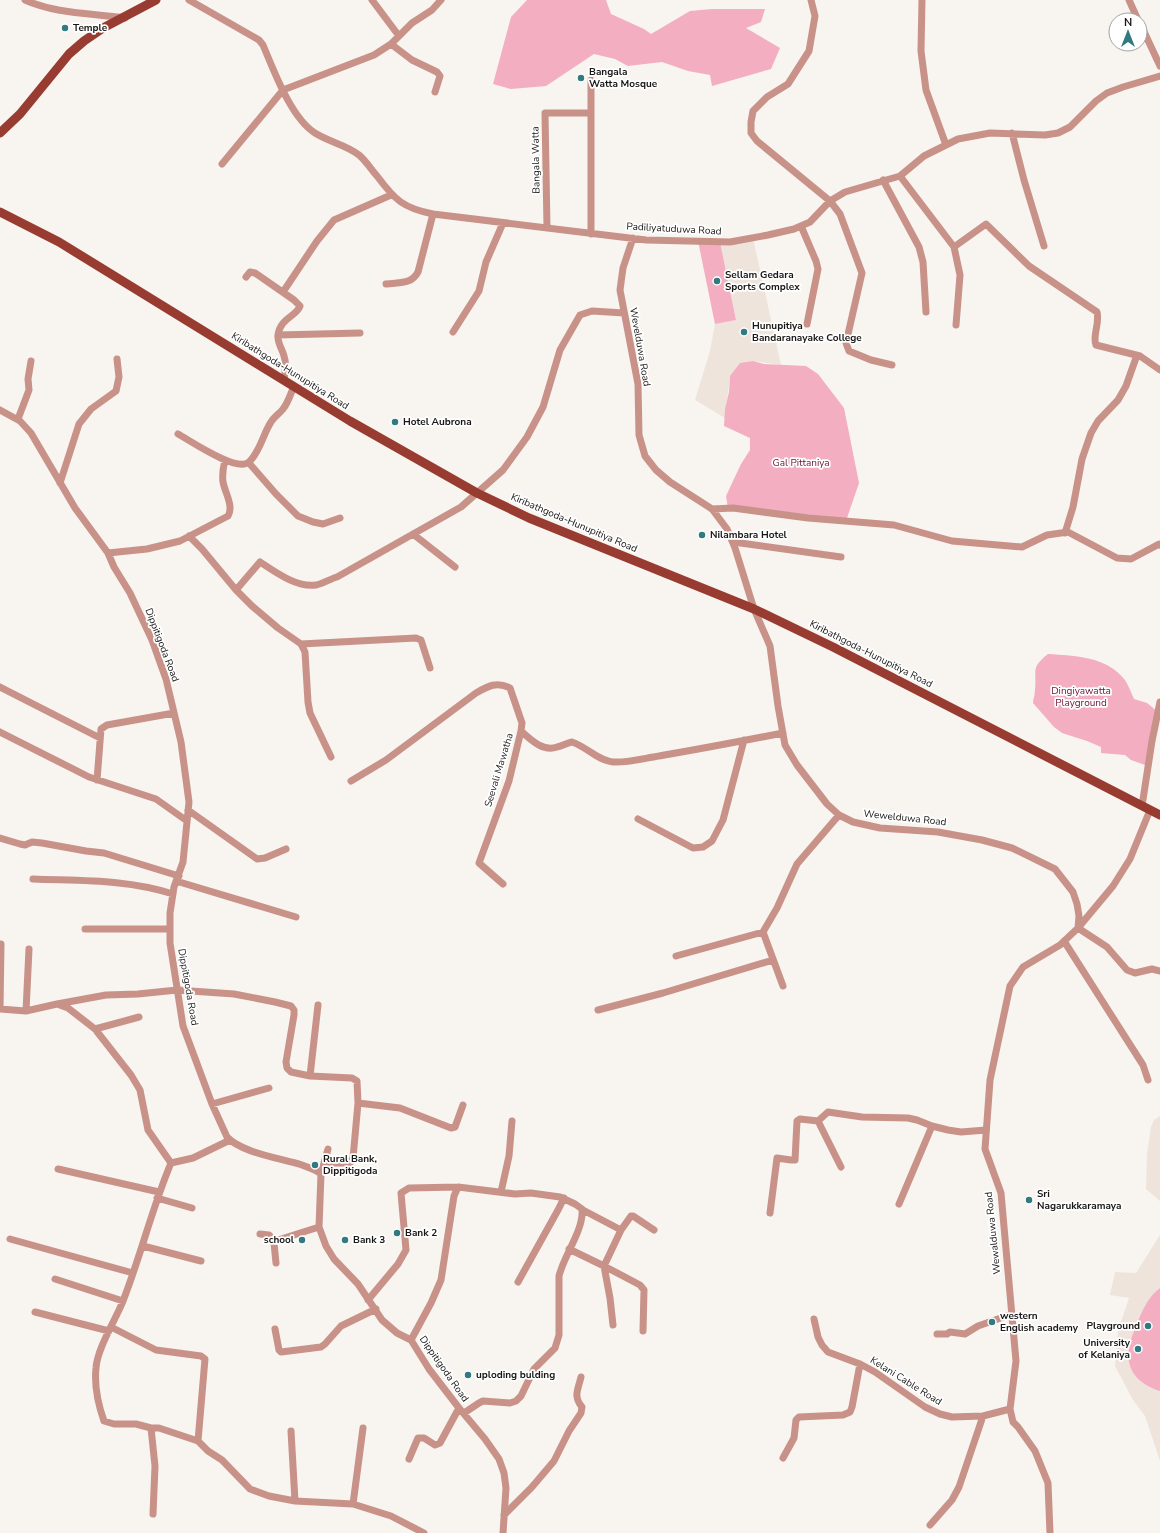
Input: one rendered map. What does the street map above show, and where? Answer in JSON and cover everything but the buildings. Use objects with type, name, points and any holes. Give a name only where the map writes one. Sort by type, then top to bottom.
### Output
[{"type":"main road","points":[[0,133],[20,114],[69,54],[84,41],[103,28],[125,18],[156,0]]},
{"type":"main road","name":"Kiribathgoda-Hunupitiya Road","points":[[0,212],[59,242],[350,421],[477,493],[529,518],[754,609],[1160,815]]},
{"type":"street","points":[[25,0],[34,4],[57,9],[125,18]]},
{"type":"street","name":"Padiliyatuduwa Road","points":[[188,0],[259,40],[263,44],[283,90],[298,116],[305,124],[314,133],[358,154],[366,162],[391,195],[408,207],[417,211],[433,214],[646,240],[730,242],[794,229],[810,222],[830,201],[845,192],[900,176],[924,156],[958,138],[990,133],[1045,135],[1065,131],[1096,101],[1107,93],[1160,76]]},
{"type":"street","points":[[372,0],[399,36]]},
{"type":"street","points":[[222,164],[283,90],[374,55],[391,44],[412,23],[432,10],[441,0]]},
{"type":"street","points":[[812,0],[815,16],[809,51],[788,84],[767,97],[753,111],[751,133],[757,141],[830,201],[840,214],[862,273],[846,343],[849,350],[871,360],[892,365]]},
{"type":"street","points":[[922,0],[921,51],[926,90],[946,145]]},
{"type":"street","points":[[1129,0],[1134,12]]},
{"type":"street","points":[[1148,40],[1160,66]]},
{"type":"street","points":[[391,44],[412,60],[437,72],[440,76],[435,92]]},
{"type":"street","points":[[591,80],[591,234]]},
{"type":"street","name":"Bangala Watta","points":[[547,228],[545,112],[591,113]]},
{"type":"street","points":[[1012,133],[1044,246]]},
{"type":"street","points":[[900,176],[954,247],[960,275],[956,325]]},
{"type":"street","points":[[882,180],[919,247],[923,262],[926,312]]},
{"type":"street","points":[[283,292],[317,241],[334,220],[391,195]]},
{"type":"street","points":[[386,284],[410,281],[414,279],[418,272],[433,214]]},
{"type":"street","points":[[453,332],[479,292],[486,262],[503,222]]},
{"type":"street","points":[[954,247],[986,224],[1029,266],[1097,312],[1099,319],[1094,341],[1096,345],[1137,355],[1160,370]]},
{"type":"street","points":[[801,226],[818,269],[807,324]]},
{"type":"street","name":"Wevelduwa Road","points":[[633,238],[623,268],[620,290],[638,384],[639,436],[645,456],[656,470],[666,478],[712,509],[727,529],[733,542],[754,609]]},
{"type":"street","points":[[246,277],[252,272],[283,292],[300,306],[298,311],[285,320],[278,335],[278,343],[286,362],[284,380]]},
{"type":"street","points":[[236,590],[260,562],[286,578],[302,584],[316,585],[350,570],[461,507],[503,470],[527,437],[543,407],[560,350],[580,315],[592,311],[624,313]]},
{"type":"street","points":[[278,335],[360,333]]},
{"type":"street","points":[[1065,533],[1073,507],[1082,459],[1091,433],[1098,421],[1118,400],[1126,386],[1137,355]]},
{"type":"street","points":[[60,483],[79,424],[91,409],[116,391],[119,377],[117,359]]},
{"type":"street","points":[[18,419],[29,390],[28,379],[31,361]]},
{"type":"street","points":[[178,434],[224,460],[244,465],[249,463],[271,421],[285,407],[294,386]]},
{"type":"street","name":"Dippitigoda Road","points":[[0,410],[18,419],[31,433],[75,508],[108,554],[130,593],[152,640],[166,679],[182,748],[189,802],[183,862],[173,894],[170,913],[170,943],[183,1026],[212,1104],[227,1137],[230,1140]]},
{"type":"street","points":[[108,554],[180,541],[228,516],[231,509],[224,483],[224,460]]},
{"type":"street","points":[[249,463],[298,516],[323,524],[340,518]]},
{"type":"street","points":[[712,509],[733,508],[808,518],[894,525],[952,541],[1022,547],[1047,535],[1068,532],[1117,558],[1131,558],[1160,544]]},
{"type":"street","points":[[413,534],[455,567]]},
{"type":"street","points":[[189,536],[202,549],[236,590],[268,620],[301,644],[305,652],[310,713],[331,757]]},
{"type":"street","points":[[733,542],[841,557]]},
{"type":"street","name":"Wewelduwa Road","points":[[754,609],[770,646],[785,745],[797,765],[827,804],[839,815],[853,822],[880,828],[938,832],[982,840],[1012,848],[1037,860],[1055,869],[1073,892],[1079,916],[1078,928]]},
{"type":"street","points":[[301,644],[416,638],[421,640],[430,668]]},
{"type":"street","points":[[351,781],[386,760],[476,693],[492,684],[502,684],[510,688],[522,723],[521,731]]},
{"type":"street","points":[[0,687],[100,738]]},
{"type":"street","name":"Wewalduwa Road","points":[[1010,1409],[1016,1361],[1001,1193],[985,1149],[990,1080],[1010,986],[1023,967],[1064,942],[1078,928],[1113,886],[1130,859],[1146,808],[1152,741],[1160,702]]},
{"type":"street","points":[[97,780],[101,729],[107,725],[174,713]]},
{"type":"street","name":"Seevali Mawatha","points":[[503,884],[479,863],[509,781],[521,731],[533,741],[547,748],[556,748],[572,742],[598,757],[613,762],[693,750],[783,733]]},
{"type":"street","points":[[0,732],[97,780],[156,798],[187,821]]},
{"type":"street","points":[[638,819],[693,848],[703,847],[712,841],[723,820],[744,740]]},
{"type":"street","points":[[188,810],[257,859],[265,858],[286,849]]},
{"type":"street","points":[[676,956],[763,932],[777,908],[797,864],[839,815]]},
{"type":"street","points":[[0,838],[25,845],[32,842],[42,843],[104,853],[296,917]]},
{"type":"street","points":[[34,879],[128,884],[152,888],[173,894]]},
{"type":"street","points":[[1078,928],[1107,947],[1127,970],[1135,973],[1152,969],[1160,971]]},
{"type":"street","points":[[85,929],[170,929]]},
{"type":"street","points":[[763,932],[783,986]]},
{"type":"street","points":[[1064,942],[1143,1065],[1148,1080]]},
{"type":"street","points":[[1,944],[0,1009],[26,1011],[106,995],[138,994],[177,990],[234,994],[291,1006],[294,1010],[294,1015],[286,1062],[287,1068],[291,1072],[310,1076],[352,1078],[357,1081],[358,1103],[353,1158],[351,1162],[324,1163]]},
{"type":"street","points":[[26,1011],[30,948]]},
{"type":"street","points":[[598,1010],[663,993],[773,960]]},
{"type":"street","points":[[57,1004],[68,1008],[95,1029],[131,1075],[140,1090],[148,1130],[171,1163]]},
{"type":"street","points":[[310,1076],[318,1005]]},
{"type":"street","points":[[95,1029],[139,1017]]},
{"type":"street","points":[[212,1104],[269,1088]]},
{"type":"street","points":[[358,1103],[400,1108],[451,1128],[455,1128],[463,1105]]},
{"type":"street","points":[[770,1213],[777,1158],[795,1160],[797,1121],[800,1119],[818,1121],[828,1112],[862,1117],[908,1118],[932,1126],[961,1132],[986,1130]]},
{"type":"street","points":[[501,1192],[509,1156],[512,1120]]},
{"type":"street","points":[[818,1121],[841,1167]]},
{"type":"street","points":[[899,1204],[932,1126]]},
{"type":"street","points":[[171,1163],[192,1158],[230,1140],[255,1152],[286,1160],[315,1170],[321,1174]]},
{"type":"street","name":"Dippitigoda Road","points":[[328,1149],[321,1174],[319,1227],[326,1246],[334,1259],[358,1284],[386,1324],[397,1333],[411,1340],[429,1369],[462,1411],[486,1438],[499,1459],[504,1473],[506,1488],[503,1533]]},
{"type":"street","points":[[171,1163],[158,1195],[143,1246],[123,1301],[104,1343],[96,1366],[95,1386],[104,1422],[114,1424],[136,1424],[151,1428],[159,1428],[198,1441],[208,1451],[222,1460],[250,1489],[269,1496],[295,1501],[353,1504],[391,1516],[424,1533]]},
{"type":"street","points":[[58,1170],[158,1195],[192,1208]]},
{"type":"street","points":[[411,1340],[431,1303],[441,1280],[454,1196],[458,1187]]},
{"type":"street","points":[[368,1300],[398,1264],[406,1250],[401,1193],[409,1188],[458,1187],[515,1194],[560,1197],[621,1230]]},
{"type":"street","points":[[518,1282],[564,1198]]},
{"type":"street","points":[[409,1459],[418,1438],[424,1438],[435,1445],[440,1443],[462,1411],[483,1401],[510,1403],[516,1401],[521,1396],[534,1369],[555,1348],[559,1335],[559,1276],[569,1249],[581,1224],[583,1210]]},
{"type":"street","points":[[613,1324],[604,1266],[621,1230],[631,1216],[654,1230]]},
{"type":"street","points":[[275,1241],[319,1227]]},
{"type":"street","points":[[260,1234],[269,1235],[275,1241]]},
{"type":"street","points":[[10,1239],[133,1273]]},
{"type":"street","points":[[275,1241],[276,1262]]},
{"type":"street","points":[[143,1246],[201,1261]]},
{"type":"street","points":[[569,1249],[640,1285],[644,1290],[643,1331]]},
{"type":"street","points":[[55,1279],[123,1301]]},
{"type":"street","points":[[275,1328],[279,1350],[281,1352],[321,1347],[341,1326],[376,1309]]},
{"type":"street","points":[[35,1312],[110,1329],[156,1350],[201,1356],[205,1359],[198,1441]]},
{"type":"street","points":[[937,1334],[947,1334],[950,1332],[964,1334],[978,1326],[1012,1314]]},
{"type":"street","name":"Kelani Cable Road","points":[[814,1319],[818,1337],[828,1352],[860,1364],[875,1372],[925,1407],[940,1414],[952,1417],[983,1416],[1010,1409]]},
{"type":"street","points":[[783,1458],[794,1438],[796,1420],[799,1417],[843,1415],[850,1412],[860,1364]]},
{"type":"street","points":[[504,1515],[532,1487],[554,1461],[569,1431],[581,1413],[582,1407],[577,1401],[576,1395],[581,1377]]},
{"type":"street","points":[[1010,1409],[1013,1422],[1035,1451],[1048,1483],[1050,1533]]},
{"type":"street","points":[[930,1525],[952,1500],[959,1487],[983,1416]]},
{"type":"street","points":[[151,1428],[155,1466],[153,1514]]},
{"type":"street","points":[[353,1504],[363,1428]]},
{"type":"street","points":[[291,1431],[295,1501]]},
{"type":"shaded area","name":"Hunupitiya Bandaranayake College","points":[[753,238],[781,365],[753,361],[730,376],[725,418],[695,400],[710,351],[715,324],[736,320],[720,242]]},
{"type":"shaded area","points":[[1160,1116],[1160,1201],[1146,1189],[1147,1153],[1151,1127],[1154,1120]]},
{"type":"shaded area","name":"University of Kelaniya","points":[[1160,1235],[1160,1461],[1145,1416],[1133,1400],[1115,1366],[1118,1331],[1129,1298],[1110,1295],[1115,1272],[1136,1273]]},
{"type":"green space","points":[[527,0],[606,0],[611,14],[644,29],[651,34],[690,11],[712,9],[765,9],[761,22],[746,28],[780,48],[771,69],[712,86],[710,75],[688,71],[662,62],[628,66],[615,59],[594,54],[546,86],[511,89],[493,84],[511,17]]},
{"type":"green space","name":"Sellam Gedara Sports Complex","points":[[698,241],[720,242],[736,320],[715,324]]},
{"type":"green space","name":"Gal Pittaniya","points":[[753,361],[764,364],[806,366],[818,374],[844,408],[859,483],[846,521],[728,508],[726,496],[741,464],[750,450],[750,438],[724,426],[730,376],[740,363]]},
{"type":"green space","name":"Dingiyawatta Playground","points":[[1048,654],[1090,659],[1109,666],[1125,680],[1134,699],[1147,703],[1158,712],[1148,766],[1131,760],[1125,755],[1101,753],[1101,747],[1062,733],[1054,727],[1033,703],[1036,670],[1042,659]]},
{"type":"green space","name":"Playground","points":[[1160,1288],[1160,1391],[1140,1381],[1129,1364],[1128,1356],[1130,1341],[1142,1312],[1156,1291]]},
{"type":"place","name":"Temple","points":[[65,28]]},
{"type":"place","name":"Bangala Watta Mosque","points":[[581,78]]},
{"type":"place","name":"Sellam Gedara Sports Complex","points":[[717,281]]},
{"type":"place","name":"Hunupitiya Bandaranayake College","points":[[744,332]]},
{"type":"place","name":"Hotel Aubrona","points":[[395,422]]},
{"type":"place","name":"Nilambara Hotel","points":[[702,535]]},
{"type":"place","name":"Rural Bank, Dippitigoda","points":[[315,1165]]},
{"type":"place","name":"Sri Nagarukkaramaya","points":[[1029,1200]]},
{"type":"place","name":"Bank 2","points":[[397,1233]]},
{"type":"place","name":"school","points":[[302,1240]]},
{"type":"place","name":"Bank 3","points":[[345,1240]]},
{"type":"place","name":"western English academy","points":[[992,1322]]},
{"type":"place","name":"Playground","points":[[1148,1326]]},
{"type":"place","name":"University of Kelaniya","points":[[1138,1349]]},
{"type":"place","name":"uploding bulding","points":[[468,1375]]}]
